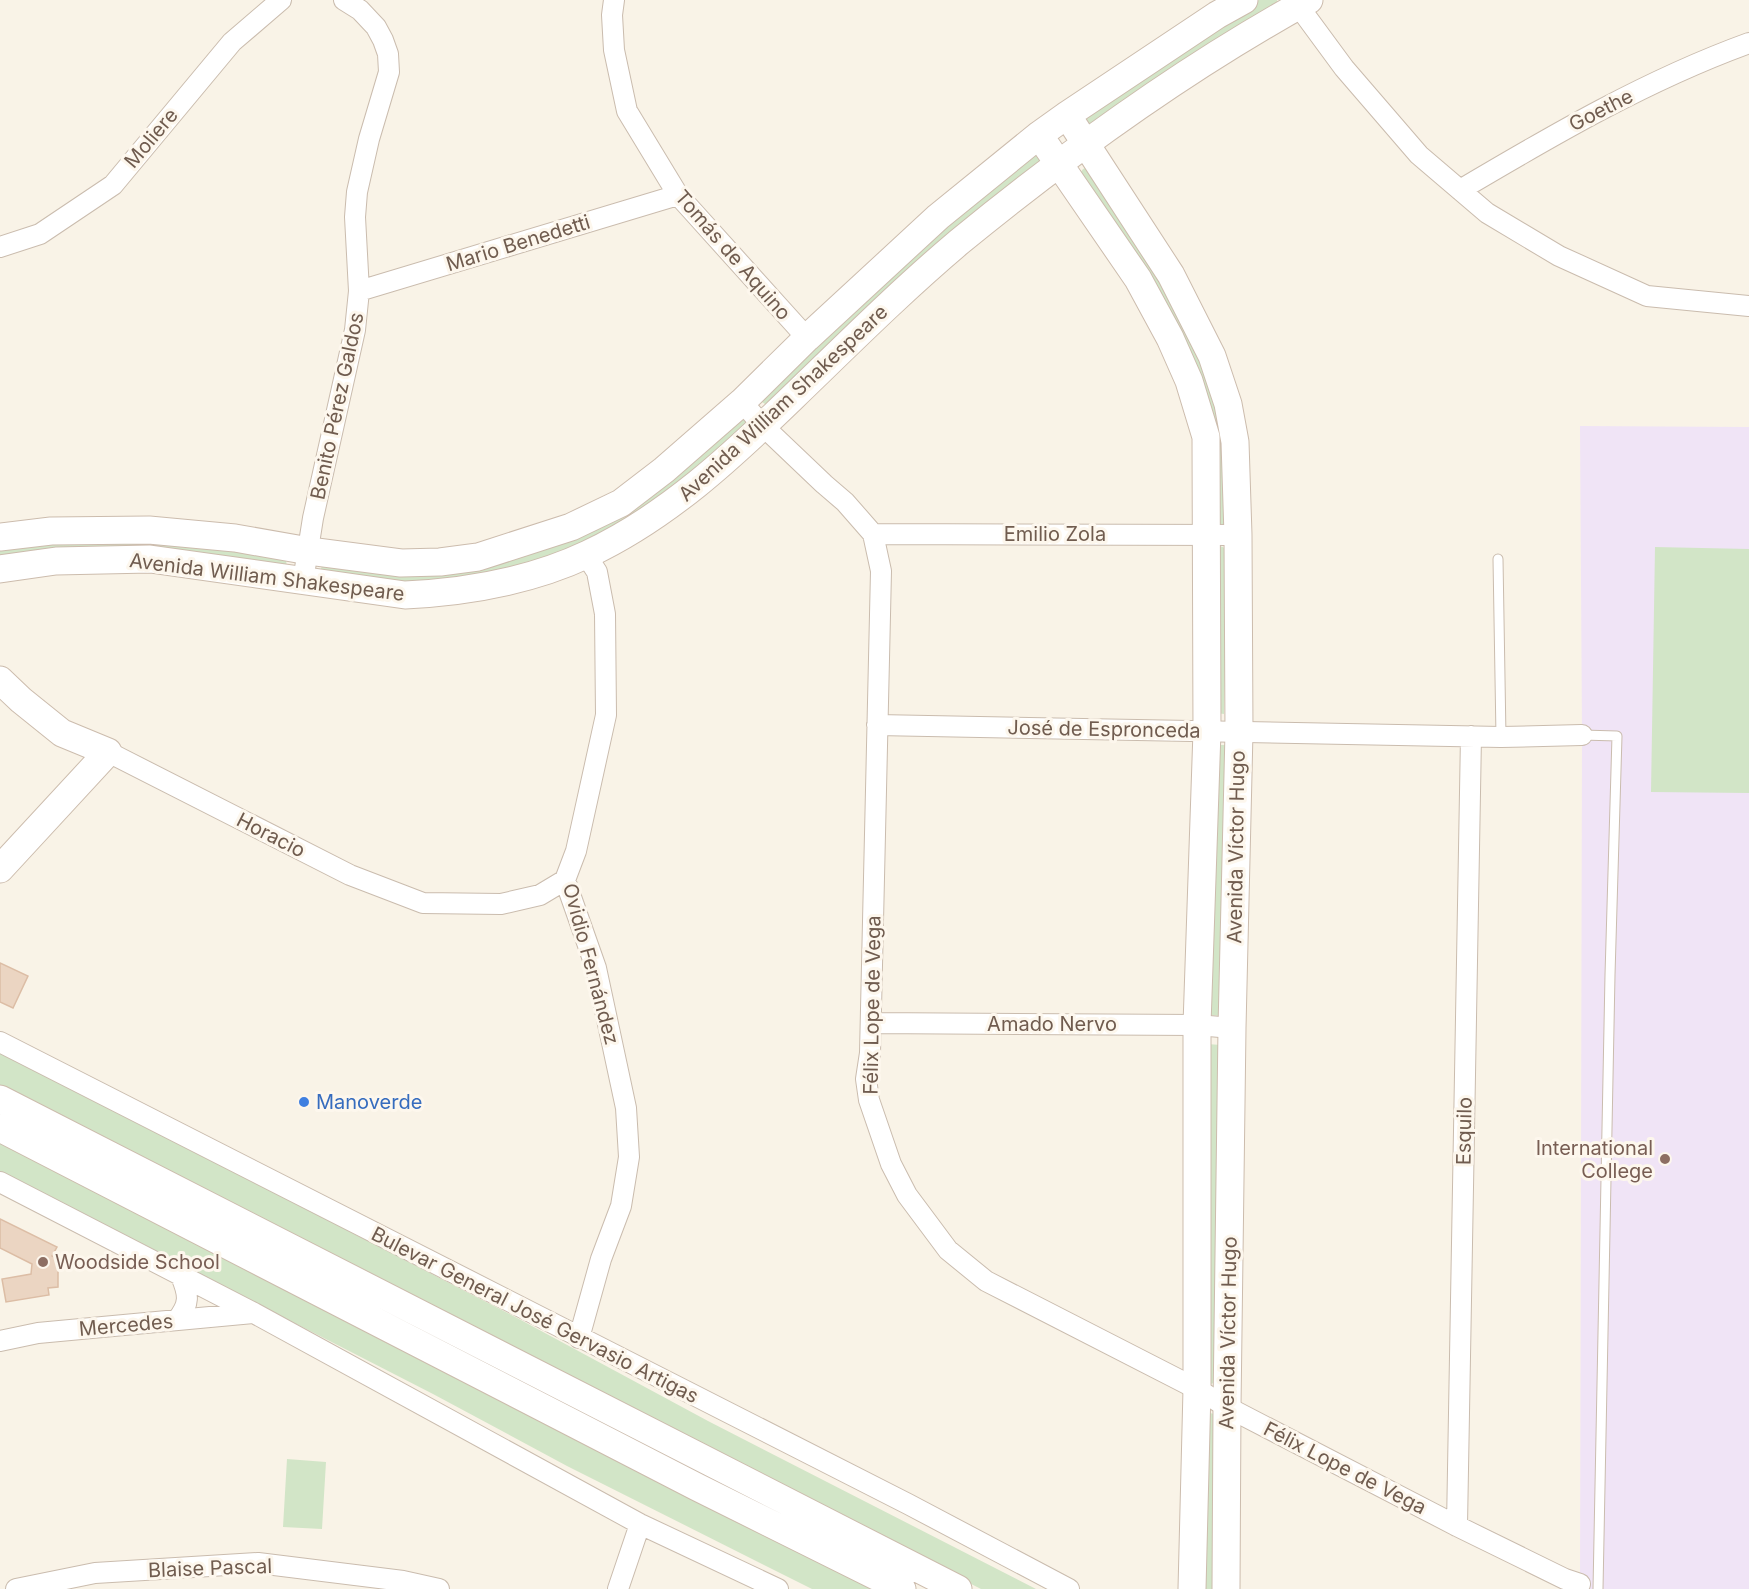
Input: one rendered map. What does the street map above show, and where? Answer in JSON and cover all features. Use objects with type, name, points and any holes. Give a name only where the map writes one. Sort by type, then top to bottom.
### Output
[{"type":"street","name":"Moliere","points":[[0,247],[40,234],[113,185],[232,42],[281,0]]},
{"type":"street","name":"Benito Pérez Galdos","points":[[303,581],[313,518],[355,330],[359,291],[355,217],[357,192],[369,139],[389,72],[388,54],[376,27],[360,10],[344,0]]},
{"type":"street","name":"Tomás de Aquino","points":[[614,0],[612,15],[614,50],[627,111],[678,195],[807,338]]},
{"type":"street","name":"Avenida William Shakespeare","points":[[0,537],[51,531],[149,530],[235,538],[309,551],[401,563],[440,562],[477,557],[571,527],[621,503],[664,470],[742,402],[807,338],[938,217],[1040,135],[1217,15],[1244,0]]},
{"type":"street","name":"Avenida William Shakespeare","points":[[0,569],[56,561],[150,559],[405,595],[478,588],[528,576],[586,555],[635,529],[683,497],[763,426],[900,293],[1057,164],[1163,89],[1301,2]]},
{"type":"street","points":[[1301,2],[1344,68],[1419,155],[1487,213],[1559,256],[1647,297],[1749,306]]},
{"type":"street","name":"Goethe","points":[[1460,190],[1581,119],[1711,56],[1749,43]]},
{"type":"street","name":"Avenida Víctor Hugo","points":[[1067,115],[1171,275],[1212,356],[1228,404],[1235,442],[1239,732],[1232,1028],[1226,1589]]},
{"type":"street","name":"Avenida Víctor Hugo","points":[[1040,135],[1057,164],[1138,279],[1170,338],[1189,381],[1206,437],[1207,731],[1197,1025],[1197,1389],[1192,1589]]},
{"type":"street","name":"Mario Benedetti","points":[[359,291],[678,195]]},
{"type":"street","points":[[742,402],[763,426],[845,502],[873,534]]},
{"type":"street","name":"Emilio Zola","points":[[873,534],[1238,535]]},
{"type":"street","name":"Félix Lope de Vega","points":[[873,534],[880,571],[871,1023],[866,1080],[878,1131],[907,1196],[948,1250],[986,1281],[1457,1526],[1566,1579],[1592,1587]]},
{"type":"street","name":"Ovidio Fernández","points":[[579,1338],[602,1259],[621,1206],[629,1157],[626,1108],[596,968],[565,880],[576,851],[606,715],[605,614],[597,572],[586,555]]},
{"type":"street","name":"Horacio","points":[[0,681],[62,733],[108,752],[350,875],[423,903],[501,904],[540,895],[565,880]]},
{"type":"street","name":"José de Espronceda","points":[[877,725],[1501,737],[1582,735]]},
{"type":"street","name":"Esquilo","points":[[1457,1526],[1471,736]]},
{"type":"street","points":[[0,869],[108,752]]},
{"type":"street","name":"Amado Nervo","points":[[871,1023],[1197,1025],[1232,1028]]},
{"type":"street","name":"Bulevar General José Gervasio Artigas","points":[[0,1042],[1069,1589]]},
{"type":"street","points":[[0,1099],[958,1589]]},
{"type":"street","points":[[0,1128],[676,1476],[902,1589]]},
{"type":"street","points":[[0,1182],[254,1313],[640,1524],[778,1589]]},
{"type":"street","points":[[177,1320],[187,1303],[188,1292],[181,1276]]},
{"type":"street","name":"Mercedes","points":[[0,1341],[38,1332],[254,1313]]},
{"type":"street","points":[[618,1589],[640,1524]]},
{"type":"street","name":"Blaise Pascal","points":[[16,1589],[95,1573],[258,1563],[403,1581],[439,1589]]},
{"type":"lane","points":[[1498,559],[1501,737]]},
{"type":"lane","points":[[1582,735],[1617,736],[1592,1587]]},
{"type":"shaded area","name":"International College","points":[[1580,426],[1749,427],[1749,1589],[1580,1589],[1582,735]]},
{"type":"green space","points":[[1259,0],[1277,0],[1278,4],[1091,128],[1083,116]]},
{"type":"green space","points":[[1037,147],[1048,161],[768,406],[762,402],[760,397],[885,275]]},
{"type":"green space","points":[[1091,166],[1170,291],[1219,406],[1227,524],[1220,530],[1213,446],[1079,175],[1083,169]]},
{"type":"green space","points":[[741,417],[748,425],[677,491],[584,549],[440,587],[320,571],[322,566],[521,552]]},
{"type":"green space","points":[[151,536],[286,561],[287,566],[0,561],[0,544]]},
{"type":"green space","points":[[1219,546],[1227,551],[1224,714],[1216,713]]},
{"type":"green space","points":[[1655,547],[1749,549],[1749,793],[1651,792]]},
{"type":"green space","points":[[1215,745],[1229,745],[1223,1016],[1207,1015]]},
{"type":"green space","points":[[1206,1044],[1222,1045],[1216,1382],[1211,1384],[1207,1383]]},
{"type":"green space","points":[[0,1051],[519,1319],[708,1421],[1036,1589],[981,1589],[0,1089]]},
{"type":"green space","points":[[0,1138],[884,1589],[812,1589],[567,1466],[433,1394],[0,1172]]},
{"type":"green space","points":[[1206,1414],[1214,1414],[1218,1589],[1201,1589]]},
{"type":"green space","points":[[287,1459],[326,1462],[322,1529],[283,1527]]},
{"type":"building","points":[[0,963],[28,976],[13,1008],[0,1002]]},
{"type":"building","name":"Woodside School","points":[[0,1219],[57,1247],[52,1256],[58,1259],[58,1287],[48,1288],[49,1295],[6,1302],[2,1279],[31,1274],[32,1264],[0,1248]]},
{"type":"place","name":"Manoverde","points":[[304,1102]]},
{"type":"place","name":"International College","points":[[1665,1159]]},
{"type":"place","name":"Woodside School","points":[[43,1262]]}]
